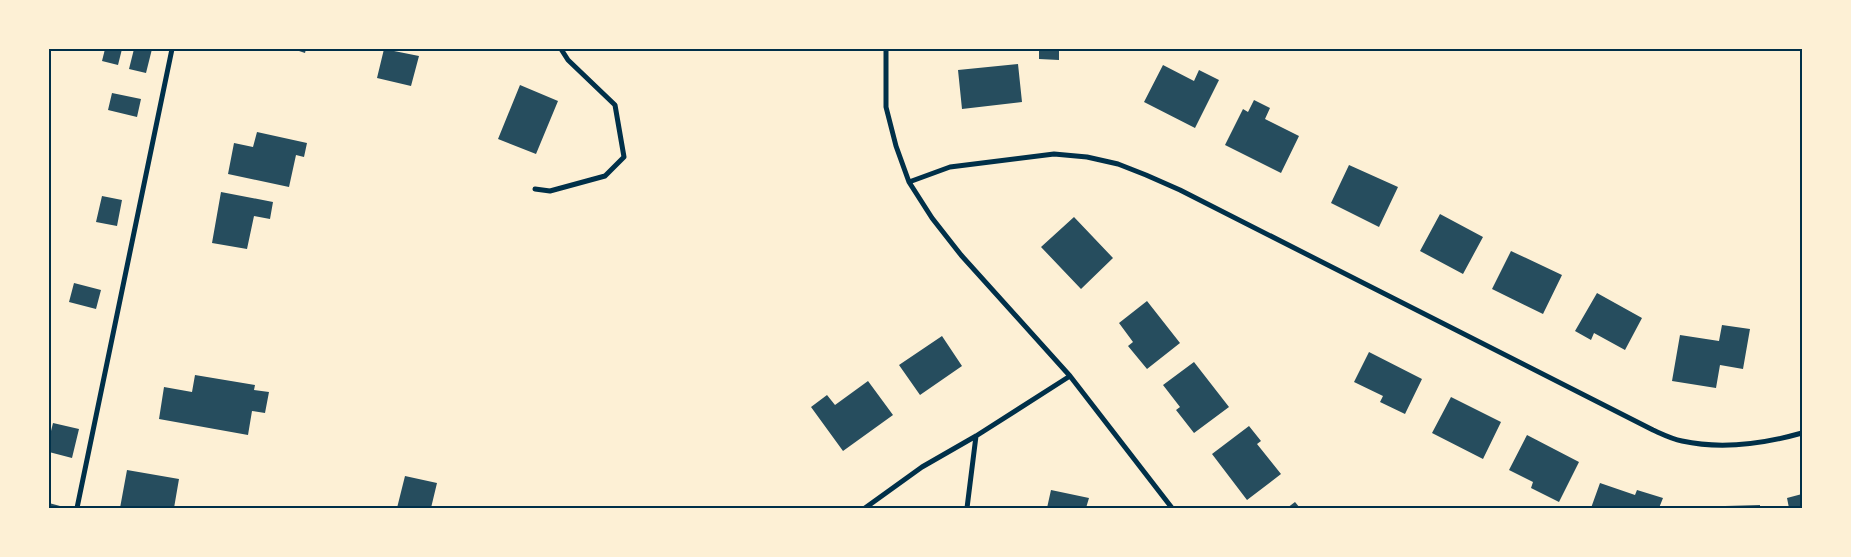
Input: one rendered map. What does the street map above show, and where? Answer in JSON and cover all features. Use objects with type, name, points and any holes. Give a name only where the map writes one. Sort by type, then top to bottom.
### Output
[{"type":"street","points":[[77,508],[172,49]]},
{"type":"street","points":[[535,190],[550,191],[605,176],[624,157],[615,105],[568,60],[561,49]]},
{"type":"street","points":[[886,49],[886,107],[896,146],[909,182],[932,218],[961,255],[1070,376],[1172,508]]},
{"type":"street","points":[[909,182],[950,168],[1054,154],[1087,156],[1118,164],[1180,190],[1628,418],[1681,441],[1713,446],[1743,446],[1802,433]]},
{"type":"street","points":[[866,508],[922,467],[976,436],[1070,376]]},
{"type":"street","points":[[967,508],[976,436]]},
{"type":"building","points":[[105,49],[122,49],[118,65],[102,61]]},
{"type":"building","points":[[134,49],[152,49],[146,73],[129,69]]},
{"type":"building","points":[[293,49],[306,49],[305,53]]},
{"type":"building","points":[[384,49],[419,56],[411,86],[377,78]]},
{"type":"building","points":[[1039,49],[1059,49],[1059,60],[1039,59]]},
{"type":"building","points":[[1018,64],[1022,102],[962,109],[958,70]]},
{"type":"building","points":[[1163,65],[1194,81],[1199,70],[1219,80],[1195,128],[1144,102]]},
{"type":"building","points":[[520,85],[558,101],[536,154],[498,139]]},
{"type":"building","points":[[112,93],[141,99],[137,117],[108,110]]},
{"type":"building","points":[[1254,100],[1270,108],[1265,119],[1299,136],[1281,173],[1225,145],[1243,109],[1248,112]]},
{"type":"building","points":[[257,132],[307,143],[304,157],[296,155],[289,187],[228,174],[234,143],[253,147]]},
{"type":"building","points":[[1349,165],[1398,187],[1379,227],[1331,203]]},
{"type":"building","points":[[221,192],[273,202],[270,219],[254,216],[247,249],[212,243]]},
{"type":"building","points":[[102,196],[122,200],[117,226],[96,222]]},
{"type":"building","points":[[1440,214],[1483,237],[1463,274],[1420,251]]},
{"type":"building","points":[[1074,217],[1113,258],[1081,289],[1041,247]]},
{"type":"building","points":[[1511,251],[1562,275],[1543,314],[1492,289]]},
{"type":"building","points":[[74,283],[101,290],[96,309],[69,302]]},
{"type":"building","points":[[1597,293],[1642,318],[1625,350],[1594,333],[1591,340],[1575,331]]},
{"type":"building","points":[[1147,301],[1180,343],[1147,369],[1128,346],[1133,342],[1119,323]]},
{"type":"building","points":[[1722,325],[1750,329],[1743,369],[1720,365],[1716,388],[1672,381],[1680,335],[1719,341]]},
{"type":"building","points":[[942,336],[962,366],[920,395],[899,365]]},
{"type":"building","points":[[1369,352],[1422,379],[1405,414],[1380,402],[1383,396],[1354,382]]},
{"type":"building","points":[[1194,362],[1229,407],[1194,433],[1176,410],[1180,407],[1163,385]]},
{"type":"building","points":[[195,375],[255,385],[254,390],[269,392],[265,413],[252,411],[248,435],[159,419],[164,387],[192,392]]},
{"type":"building","points":[[868,381],[893,415],[843,451],[811,407],[827,395],[835,405]]},
{"type":"building","points":[[1451,397],[1501,422],[1483,459],[1432,433]]},
{"type":"building","points":[[53,423],[79,429],[72,458],[49,452],[49,439]]},
{"type":"building","points":[[1249,426],[1261,441],[1257,444],[1281,474],[1247,500],[1212,454]]},
{"type":"building","points":[[1527,435],[1579,462],[1559,502],[1531,488],[1533,482],[1509,470]]},
{"type":"building","points":[[127,470],[179,479],[174,508],[120,508]]},
{"type":"building","points":[[405,476],[437,483],[431,508],[397,508]]},
{"type":"building","points":[[1600,483],[1635,495],[1637,490],[1663,498],[1659,508],[1591,508]]},
{"type":"building","points":[[1051,490],[1089,498],[1086,508],[1047,508]]},
{"type":"building","points":[[1802,494],[1802,508],[1789,508],[1787,498]]},
{"type":"building","points":[[1295,502],[1300,508],[1287,508]]},
{"type":"building","points":[[49,503],[60,506],[59,508],[49,508]]},
{"type":"building","points":[[1760,505],[1760,508],[1725,508],[1725,506]]}]
